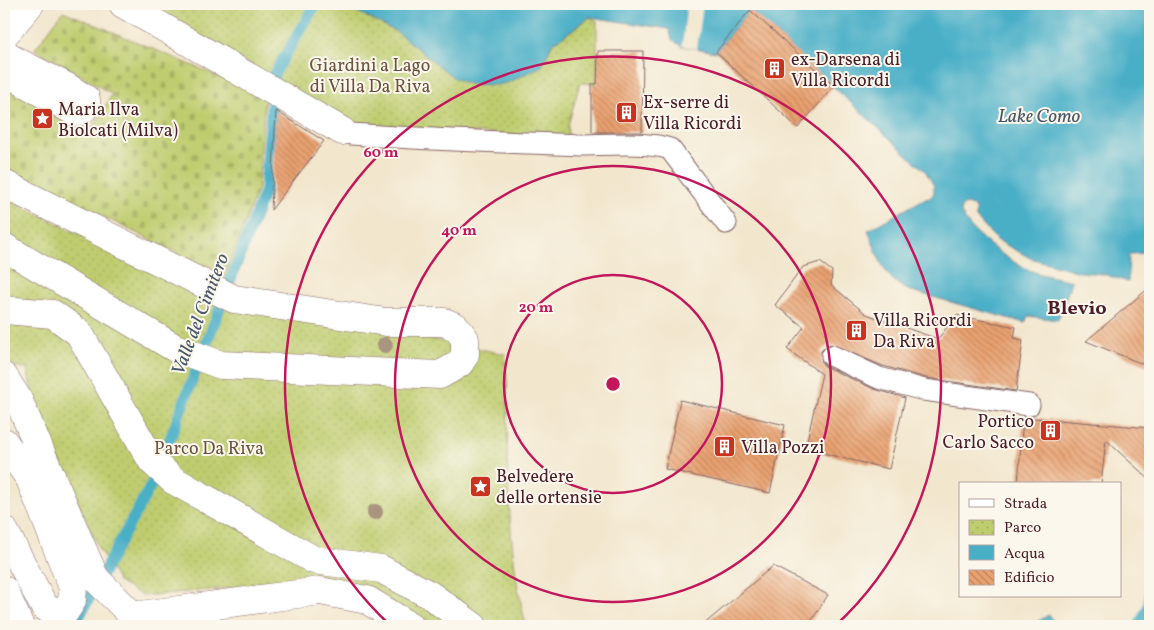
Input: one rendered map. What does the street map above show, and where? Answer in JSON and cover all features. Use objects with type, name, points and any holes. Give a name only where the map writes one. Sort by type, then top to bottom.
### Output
[{"type":"street","points":[[4,36],[30,4]]},
{"type":"street","points":[[123,4],[342,131]]},
{"type":"street","points":[[4,51],[8,57],[86,99],[86,106],[81,111],[75,112],[4,72]]},
{"type":"street","points":[[4,184],[226,295],[386,322],[444,322],[456,327],[465,339],[465,356],[459,364],[440,375],[221,365],[182,350],[4,247]]},
{"type":"street","points":[[4,310],[53,314],[79,333],[152,461],[173,480],[314,560],[381,569],[430,595],[473,626]]},
{"type":"street","points":[[4,377],[18,399],[102,586],[133,616],[320,591],[367,600],[410,626]]},
{"type":"street","points":[[4,442],[30,479],[73,588],[72,601],[65,612],[54,612],[44,606],[4,530]]},
{"type":"street","points":[[4,590],[20,626]]},
{"type":"lane","points":[[342,131],[351,134],[442,141],[624,146],[658,144],[670,149],[726,223]]},
{"type":"lane","points":[[832,356],[879,378],[924,390],[1029,405]]},
{"type":"green space","name":"Giardini a Lago di Villa Da Riva","points":[[144,4],[342,4],[397,32],[454,78],[542,66],[552,44],[590,17],[597,21],[597,84],[580,83],[568,125],[568,139],[355,125]]},
{"type":"green space","points":[[63,11],[265,96],[258,188],[225,277],[4,167],[4,84],[80,129],[95,125],[112,94],[35,49]]},
{"type":"green space","name":"Parco Da Riva","points":[[4,197],[225,307],[371,327],[505,354],[510,516],[513,553],[526,626],[440,626],[366,591],[297,582],[143,596],[118,582],[98,547],[36,408],[27,369],[4,363]]},
{"type":"water","name":"Lake Como","points":[[342,4],[1150,4],[1150,253],[1129,254],[1128,282],[1103,274],[1080,272],[1030,258],[997,240],[975,217],[976,211],[973,206],[966,204],[961,207],[962,215],[968,224],[978,235],[1002,254],[1026,269],[1072,281],[1058,320],[1028,316],[1025,323],[908,290],[899,285],[892,279],[882,264],[868,230],[924,199],[930,198],[934,193],[934,186],[926,172],[750,10],[716,52],[682,46],[672,40],[669,29],[590,17],[552,44],[542,66],[507,83],[496,85],[469,84],[454,78],[397,32]]},
{"type":"water","points":[[1049,615],[1055,626],[1029,626]]},
{"type":"pier","points":[[687,4],[703,4],[697,49],[682,46]]},
{"type":"building","name":"ex-Darsena di Villa Ricordi","points":[[750,10],[834,86],[798,128],[716,52]]},
{"type":"building","name":"Ex-serre di Villa Ricordi","points":[[598,51],[643,51],[642,132],[592,132],[592,84],[597,84]]},
{"type":"building","points":[[276,111],[324,141],[271,210]]},
{"type":"building","name":"Villa Ricordi Da Riva","points":[[820,262],[832,271],[831,285],[866,314],[938,339],[956,315],[1016,327],[1014,338],[1023,340],[1016,391],[926,378],[883,366],[830,344],[821,351],[822,363],[826,367],[874,389],[905,398],[889,469],[805,449],[822,374],[787,349],[804,327],[775,305],[803,267]]},
{"type":"building","points":[[1150,287],[1150,367],[1086,341]]},
{"type":"building","name":"Villa Pozzi","points":[[680,400],[785,425],[770,493],[665,469]]},
{"type":"building","points":[[1023,417],[1150,428],[1150,480],[1106,440],[1101,482],[1018,482]]},
{"type":"building","points":[[773,566],[828,595],[808,626],[702,626]]},
{"type":"waterway","name":"Valle del Cimitero","points":[[74,626],[155,478],[265,190],[274,74],[316,4]]},
{"type":"waterway","points":[[1139,626],[1148,607],[1150,596]]},
{"type":"place","name":"ex-Darsena di Villa Ricordi","points":[[775,69]]},
{"type":"place","name":"Ex-serre di Villa Ricordi","points":[[627,112]]},
{"type":"place","name":"Maria Ilva Biolcati (Milva)","points":[[42,119]]},
{"type":"place","name":"Villa Ricordi Da Riva","points":[[857,330]]},
{"type":"place","name":"Portico Carlo Sacco","points":[[1050,431]]},
{"type":"place","name":"Villa Pozzi","points":[[725,447]]},
{"type":"place","name":"Belvedere delle ortensie","points":[[480,486]]},
{"type":"district","name":"Blevio","points":[[1077,307]]}]
